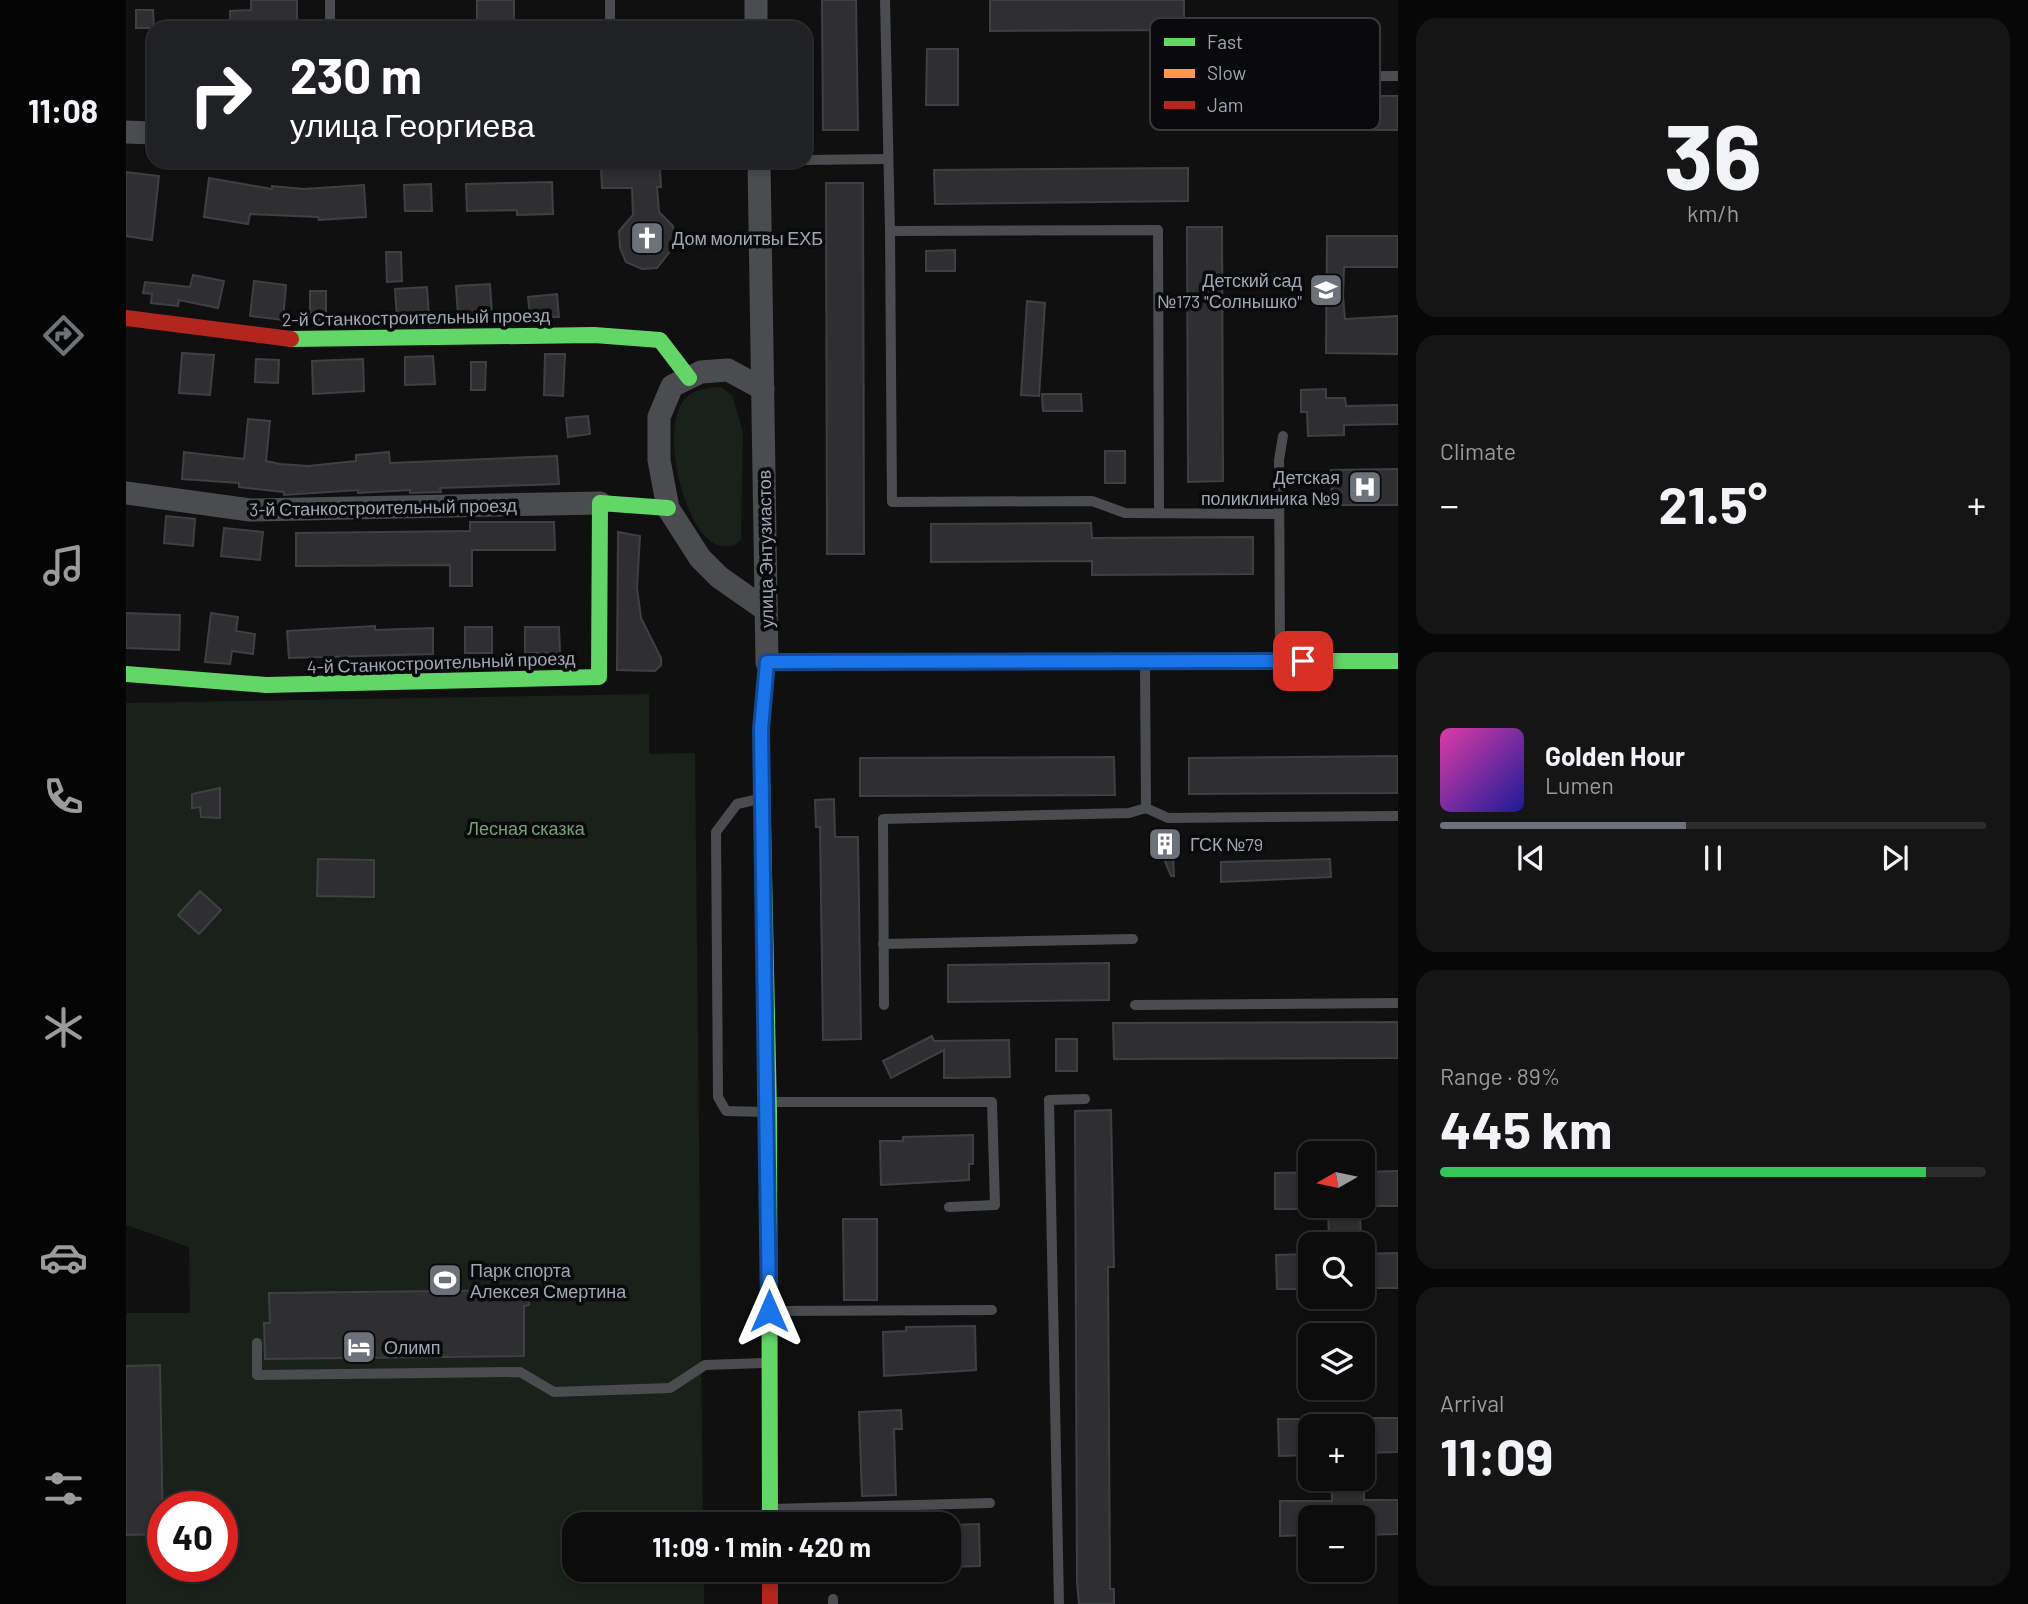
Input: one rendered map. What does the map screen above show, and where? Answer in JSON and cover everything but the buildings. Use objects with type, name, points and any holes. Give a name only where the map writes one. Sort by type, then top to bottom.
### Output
[{"type":"street","points":[[756,0],[756,21]]},
{"type":"street","points":[[126,132],[147,133]]},
{"type":"street","name":"улица Энтузиастов","points":[[759,168],[767,662],[761,729],[768,1107],[769,1512]]},
{"type":"street","name":"2-й Станкостроительный проезд","points":[[126,318],[283,339],[594,335],[660,340],[689,378]]},
{"type":"street","points":[[763,389],[729,370],[701,372],[672,387],[659,417],[659,460],[668,508],[700,558],[719,577],[766,610]]},
{"type":"street","name":"3-й Станкостроительный проезд","points":[[126,493],[250,510],[600,503]]},
{"type":"street","points":[[600,503],[668,508]]},
{"type":"street","name":"4-й Станкостроительный проезд","points":[[126,674],[266,685],[599,677],[600,503]]},
{"type":"street","points":[[767,662],[1398,661]]},
{"type":"street","points":[[770,1582],[770,1604]]},
{"type":"lane","points":[[330,0],[330,21]]},
{"type":"lane","points":[[610,0],[610,21]]},
{"type":"lane","points":[[886,0],[892,502],[1092,501],[1125,513],[1279,514]]},
{"type":"lane","points":[[1380,76],[1398,76]]},
{"type":"lane","points":[[812,160],[888,159]]},
{"type":"lane","points":[[890,231],[1158,230],[1159,513]]},
{"type":"lane","points":[[1280,661],[1279,460],[1283,436]]},
{"type":"lane","points":[[1145,662],[1146,808]]},
{"type":"lane","points":[[762,798],[737,804],[716,831],[718,1097],[726,1111],[768,1107],[992,1102],[995,1205],[950,1206]]},
{"type":"lane","points":[[884,1005],[883,819],[1129,813],[1146,808],[1168,818],[1398,816]]},
{"type":"lane","points":[[883,943],[1133,939]]},
{"type":"lane","points":[[1135,1005],[1398,1003]]},
{"type":"lane","points":[[1059,1604],[1049,1100],[1086,1099]]},
{"type":"lane","points":[[769,1311],[992,1310]]},
{"type":"lane","points":[[257,1343],[257,1375],[520,1372],[554,1392],[670,1388],[705,1365],[769,1363]]},
{"type":"lane","points":[[848,1512],[990,1503]]},
{"type":"green space","points":[[721,387],[732,395],[743,432],[741,539],[736,545],[726,546],[715,544],[703,534],[692,517],[677,472],[674,448],[675,426],[680,407],[689,395],[700,390]]},
{"type":"green space","name":"Парк спорта Алексея Смертина","points":[[649,694],[649,754],[695,753],[703,1512],[562,1512],[562,1582],[704,1582],[704,1604],[126,1604],[126,1313],[190,1313],[189,1247],[126,1225],[126,703]]},
{"type":"traffic: fast","points":[[291,339],[594,335],[660,340],[689,378]]},
{"type":"traffic: fast","points":[[126,674],[266,685],[599,677],[600,503],[668,508]]},
{"type":"traffic: fast","points":[[1168,661],[1398,661]]},
{"type":"traffic: fast","points":[[770,1512],[769,1112],[761,729],[767,662],[804,662]]},
{"type":"traffic: slow","points":[[804,662],[1168,661]]},
{"type":"traffic: jam","points":[[126,318],[291,339]]},
{"type":"traffic: jam","points":[[770,1582],[770,1604]]},
{"type":"place","name":"Дом молитвы ЕХБ","points":[[647,238]]},
{"type":"place","name":"Детский сад №173 \"Солнышко\"","points":[[1326,290]]},
{"type":"place","name":"Детская поликлиника №9","points":[[1365,487]]},
{"type":"place","name":"ГСК №79","points":[[1165,844]]},
{"type":"place","name":"Парк спорта Алексея Смертина","points":[[445,1280]]},
{"type":"place","name":"Олимп","points":[[359,1347]]},
{"type":"route","points":[[769,1311],[769,1112],[761,729],[767,662],[1303,661]]},
{"type":"park label","name":"Лесная сказка","points":[[526,828]]}]
